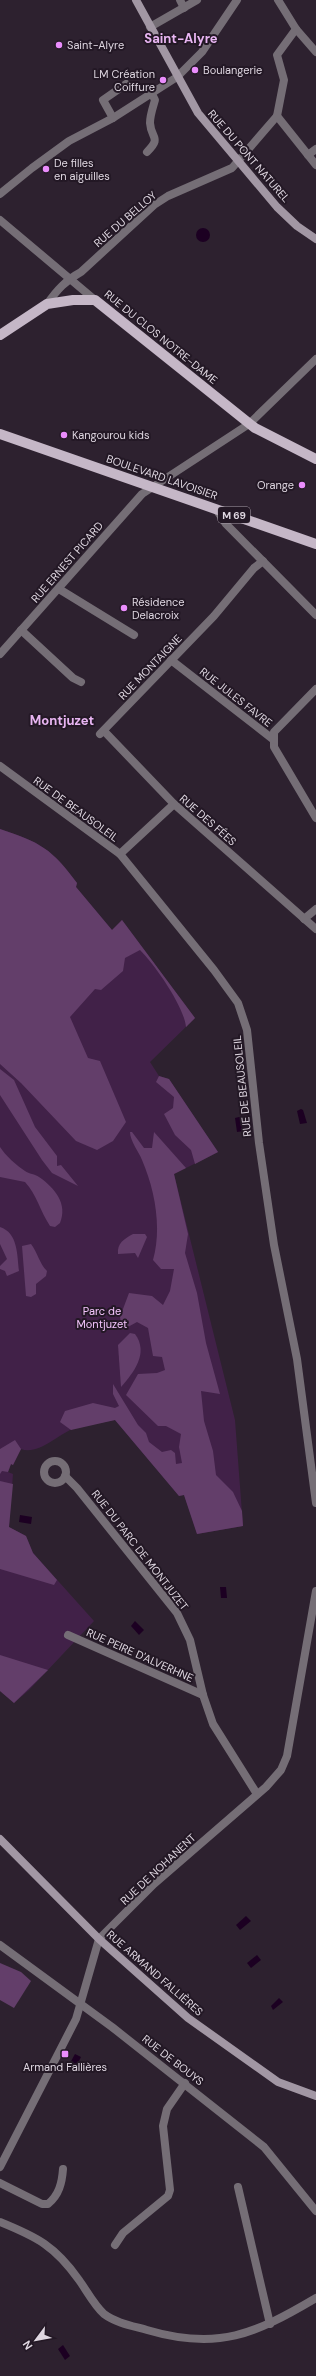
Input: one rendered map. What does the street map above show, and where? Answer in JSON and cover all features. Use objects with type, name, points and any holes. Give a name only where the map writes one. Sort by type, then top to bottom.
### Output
[{"type":"main road","points":[[0,335],[47,304],[73,300],[95,300]]},
{"type":"main road","name":"RUE DU CLOS NOTRE-DAME","points":[[95,300],[249,424],[316,459]]},
{"type":"main road","name":"BOULEVARD LAVOISIER","points":[[0,434],[316,544]]},
{"type":"street","name":"RUE DU PONT NATUREL","points":[[136,0],[198,113],[277,206],[297,226],[316,239]]},
{"type":"street","points":[[180,0],[184,8]]},
{"type":"street","points":[[150,27],[196,0]]},
{"type":"street","points":[[0,194],[69,141],[113,118],[177,77],[202,52],[237,0]]},
{"type":"street","points":[[278,0],[296,29],[316,52]]},
{"type":"street","points":[[296,29],[277,55],[284,80],[277,116],[316,165]]},
{"type":"street","points":[[113,118],[104,100],[126,84]]},
{"type":"street","points":[[147,152],[156,140],[150,124],[155,100],[152,94]]},
{"type":"street","name":"RUE DU BELLOY","points":[[47,304],[70,278],[81,272],[154,205],[168,196],[226,172],[239,160],[277,116]]},
{"type":"street","points":[[308,155],[316,149]]},
{"type":"street","name":"RUE DU CLOS NOTRE-DAME","points":[[0,220],[95,300]]},
{"type":"street","name":"RUE ERNEST PICARD","points":[[0,654],[142,494],[249,424],[316,359]]},
{"type":"street","points":[[216,509],[226,524],[262,561],[315,611]]},
{"type":"street","name":"RUE MONTAIGNE","points":[[102,732],[262,561]]},
{"type":"street","points":[[59,589],[134,635]]},
{"type":"street","points":[[21,630],[72,678],[81,682]]},
{"type":"street","name":"RUE JULES FAVRE","points":[[171,660],[274,740],[274,747],[316,818]]},
{"type":"street","points":[[274,740],[274,732],[316,689]]},
{"type":"street","name":"RUE DES FÉES","points":[[102,732],[174,804],[316,929]]},
{"type":"street","name":"RUE DE BEAUSOLEIL","points":[[0,766],[120,854],[233,994],[242,1012],[247,1030],[259,1143],[272,1229],[297,1358],[316,1503]]},
{"type":"street","points":[[120,854],[174,804]]},
{"type":"street","points":[[304,919],[316,909]]},
{"type":"street","name":"RUE DU PARC DE MONTJUZET","points":[[65,1476],[77,1488],[178,1613],[190,1640],[203,1695],[213,1724],[257,1794]]},
{"type":"street","name":"RUE DE NOHANENT","points":[[0,2168],[70,2032],[81,2005],[99,1939],[154,1884],[273,1780],[281,1770],[287,1756],[316,1591]]},
{"type":"street","name":"RUE PEIRE D'ALVERHNE","points":[[68,1634],[203,1695]]},
{"type":"street","name":"RUE ARMAND FALLIÈRES","points":[[0,1839],[99,1939],[188,2018],[278,2082],[316,2096]]},
{"type":"street","name":"RUE DE BOUYS","points":[[0,1945],[40,1972],[81,2005],[112,2026],[264,2147],[316,2211]]},
{"type":"street","points":[[115,2245],[122,2233],[168,2196],[170,2190],[163,2126],[167,2109],[185,2083]]},
{"type":"street","points":[[0,2183],[42,2204],[48,2204],[53,2200],[62,2183],[63,2170]]},
{"type":"street","points":[[238,2187],[270,2324]]},
{"type":"street","points":[[0,2222],[44,2242],[55,2250],[66,2262],[104,2314],[119,2322],[154,2332],[197,2341],[251,2332],[270,2324],[316,2298]]},
{"type":"green space","name":"Parc de Montjuzet","points":[[0,829],[25,838],[52,854],[68,871],[77,883],[76,887],[112,930],[122,920],[195,1018],[150,1062],[159,1076],[169,1079],[218,1152],[174,1174],[235,1420],[243,1526],[197,1534],[184,1495],[179,1496],[115,1420],[77,1427],[41,1447],[27,1450],[21,1449],[13,1465],[11,1464],[8,1472],[13,1474],[9,1527],[26,1536],[33,1553],[94,1621],[29,1690],[14,1703],[0,1691]]},
{"type":"shaded area","points":[[200,228],[206,228],[210,232],[210,238],[206,242],[200,242],[196,238],[196,232]]},
{"type":"shaded area","points":[[0,829],[25,838],[52,854],[68,871],[77,883],[76,887],[112,930],[122,920],[195,1018],[186,1027],[184,1018],[175,997],[161,975],[140,950],[125,958],[123,971],[101,990],[95,989],[70,1017],[88,1058],[100,1061],[126,1122],[113,1141],[97,1150],[76,1141],[21,1083],[0,1064]]},
{"type":"shaded area","points":[[0,1069],[14,1080],[35,1127],[57,1156],[57,1166],[61,1165],[78,1186],[52,1173],[42,1160],[0,1095]]},
{"type":"shaded area","points":[[159,1076],[169,1079],[218,1152],[195,1164],[191,1150],[175,1135],[164,1114],[173,1108],[174,1097],[156,1082]]},
{"type":"shaded area","points":[[301,1109],[303,1110],[307,1123],[300,1124],[297,1111]]},
{"type":"shaded area","points":[[235,1118],[242,1118],[244,1131],[237,1132]]},
{"type":"shaded area","points":[[130,1132],[132,1132],[144,1148],[152,1148],[154,1132],[186,1168],[174,1174],[188,1234],[185,1253],[197,1293],[206,1343],[220,1394],[201,1391],[204,1421],[213,1451],[216,1475],[233,1492],[242,1511],[243,1526],[197,1534],[184,1495],[179,1496],[115,1420],[71,1430],[60,1422],[65,1411],[93,1403],[115,1408],[119,1406],[113,1394],[113,1384],[138,1425],[146,1433],[149,1442],[162,1452],[171,1450],[175,1453],[176,1464],[182,1463],[179,1447],[181,1434],[166,1426],[158,1426],[126,1395],[138,1374],[157,1373],[165,1370],[162,1357],[153,1356],[148,1328],[137,1322],[126,1328],[121,1323],[120,1317],[129,1293],[152,1296],[163,1305],[170,1291],[174,1269],[161,1269],[153,1260],[157,1235],[154,1196],[147,1172],[131,1139]]},
{"type":"shaded area","points":[[0,1147],[18,1166],[45,1181],[55,1191],[61,1203],[62,1216],[60,1223],[55,1227],[50,1226],[33,1192],[25,1182],[0,1177]]},
{"type":"shaded area","points":[[0,1227],[10,1234],[16,1245],[17,1251],[19,1271],[7,1276],[5,1271],[0,1269],[0,1266],[7,1259],[0,1244]]},
{"type":"shaded area","points":[[133,1234],[145,1234],[147,1237],[138,1258],[135,1253],[118,1254],[120,1244]]},
{"type":"shaded area","points":[[31,1244],[42,1265],[47,1271],[46,1276],[36,1284],[36,1294],[31,1297],[26,1296],[22,1246]]},
{"type":"shaded area","points":[[130,1333],[135,1334],[139,1341],[141,1348],[140,1355],[135,1369],[121,1387],[118,1345]]},
{"type":"shaded area","points":[[15,1440],[21,1449],[13,1465],[11,1464],[8,1472],[2,1471],[0,1474],[0,1449]]},
{"type":"shaded area","points":[[0,1481],[13,1484],[9,1527],[26,1536],[33,1553],[57,1580],[54,1585],[0,1569]]},
{"type":"shaded area","points":[[20,1515],[32,1517],[31,1524],[19,1522]]},
{"type":"shaded area","points":[[220,1587],[226,1587],[227,1598],[221,1598]]},
{"type":"shaded area","points":[[135,1621],[144,1630],[139,1635],[131,1626]]},
{"type":"shaded area","points":[[0,1655],[48,1670],[14,1703],[0,1691]]},
{"type":"shaded area","points":[[246,1916],[251,1921],[240,1930],[236,1925]]},
{"type":"shaded area","points":[[257,1955],[261,1960],[251,1968],[247,1963]]},
{"type":"shaded area","points":[[0,1963],[21,1972],[31,1981],[14,2008],[0,2000]]},
{"type":"shaded area","points":[[279,1998],[283,2002],[273,2010],[271,2006]]},
{"type":"shaded area","points":[[75,2054],[81,2057],[76,2067],[72,2067],[70,2063]]},
{"type":"shaded area","points":[[63,2345],[70,2356],[65,2360],[58,2349]]},
{"type":"place","name":"Saint-Alyre","points":[[59,45]]},
{"type":"place","name":"Boulangerie","points":[[195,70]]},
{"type":"place","name":"LM Création Coiffure","points":[[163,80]]},
{"type":"place","name":"De filles en aiguilles","points":[[46,169]]},
{"type":"place","name":"Kangourou kids","points":[[64,435]]},
{"type":"place","name":"Orange","points":[[302,485]]},
{"type":"place","name":"Résidence Delacroix","points":[[124,608]]},
{"type":"place","name":"Armand Fallières","points":[[65,2054]]},
{"type":"district","name":"Saint-Alyre","points":[[181,38]]},
{"type":"district","name":"Montjuzet","points":[[62,720]]}]
